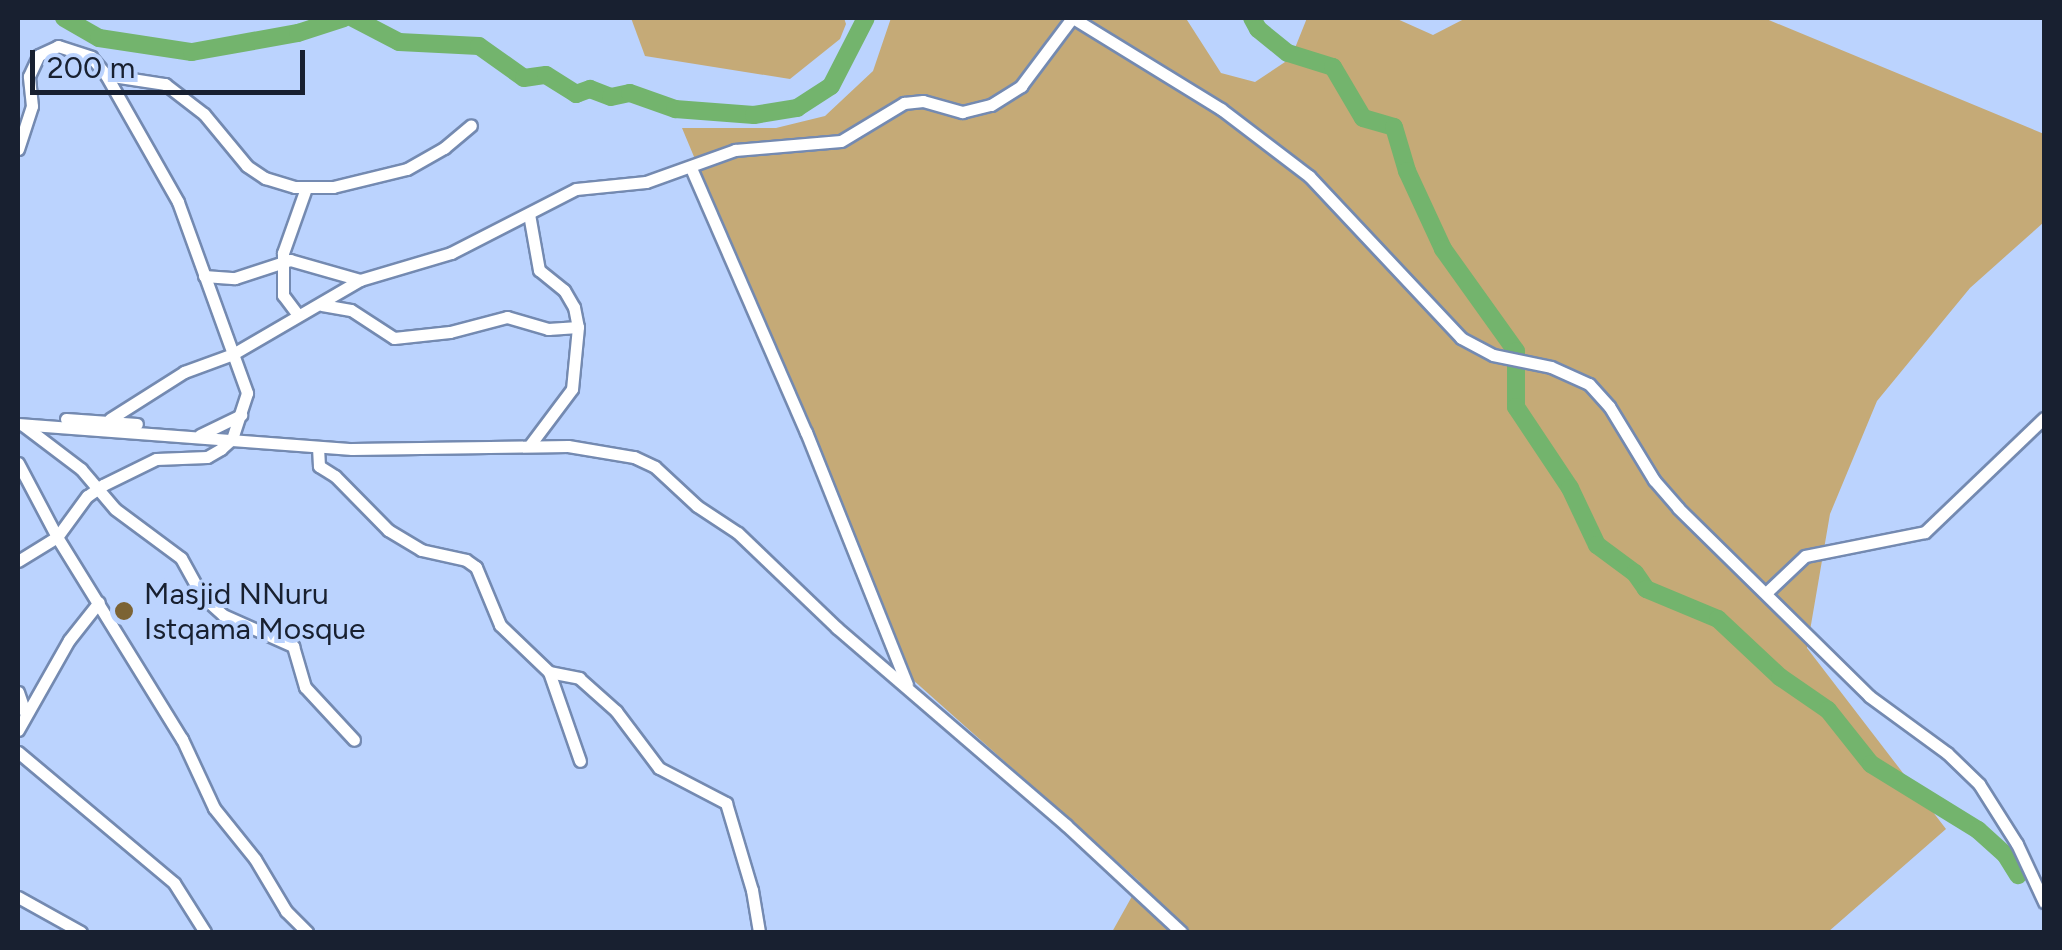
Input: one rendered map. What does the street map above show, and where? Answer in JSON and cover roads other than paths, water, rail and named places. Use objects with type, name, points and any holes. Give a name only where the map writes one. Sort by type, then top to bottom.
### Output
[{"type":"street","points":[[110,419],[184,372],[233,354],[360,280],[451,253],[576,189],[646,182],[735,150],[841,141],[904,102],[922,101],[962,112],[991,105],[1022,86],[1072,18],[1265,140],[1324,190],[1440,320],[1478,348],[1581,378],[1596,390],[1665,494],[1869,696],[1936,744],[1979,784],[2039,876],[2044,902]]},
{"type":"street","points":[[18,149],[32,106],[29,76],[40,55],[58,46],[91,57],[106,75],[178,202],[246,385],[232,440],[214,454],[156,459],[96,488],[56,537],[18,560]]},
{"type":"street","points":[[106,75],[165,84],[204,114],[247,166],[265,178],[306,188],[359,182],[407,169],[444,148],[471,125]]},
{"type":"street","points":[[690,168],[911,691]]},
{"type":"street","points":[[298,315],[286,304],[283,261],[306,188]]},
{"type":"street","points":[[528,214],[539,270],[564,290],[574,307],[578,326],[572,389],[530,445]]},
{"type":"street","points":[[204,276],[235,278],[283,261],[360,280]]},
{"type":"street","points":[[322,305],[351,310],[394,338],[450,332],[507,316],[548,328],[578,326]]},
{"type":"street","points":[[20,423],[110,419],[200,434],[240,415]]},
{"type":"street","points":[[1767,592],[1805,556],[1925,532],[2044,418]]},
{"type":"street","points":[[20,423],[318,447],[530,445],[597,448],[634,457],[655,467],[697,506],[738,533],[836,628],[1181,932]]},
{"type":"street","points":[[20,423],[81,470],[114,509],[181,558],[202,596],[223,615],[294,646],[306,688],[354,740]]},
{"type":"street","points":[[318,447],[318,466],[335,476],[388,530],[422,550],[466,560],[476,567],[500,626],[510,640],[549,672],[580,678],[616,711],[660,768],[726,804],[752,890],[759,932]]},
{"type":"street","points":[[18,462],[56,537],[182,738],[214,808],[255,859],[286,912],[306,932]]},
{"type":"street","points":[[18,730],[69,640],[100,602]]},
{"type":"street","points":[[549,672],[580,761]]},
{"type":"street","points":[[18,692],[26,716]]},
{"type":"street","points":[[18,752],[174,884],[205,932]]},
{"type":"street","points":[[18,897],[82,932]]},
{"type":"waterway","points":[[64,18],[99,38],[192,52],[298,33],[344,18]]},
{"type":"waterway","points":[[353,18],[399,42],[479,46],[524,78],[546,75],[576,94],[590,89],[611,97],[630,93],[675,109],[754,115],[797,108],[831,86],[866,18]]},
{"type":"waterway","points":[[1252,18],[1258,29],[1288,53],[1333,67],[1363,118],[1394,127],[1407,171],[1443,249],[1516,351],[1516,407],[1570,488],[1597,545],[1635,573],[1646,589],[1718,619],[1780,677],[1828,710],[1871,764],[1978,830],[2005,854],[2018,875]]},
{"type":"place","name":"Masjid NNuru Istqama Mosque","points":[[124,611]]}]
